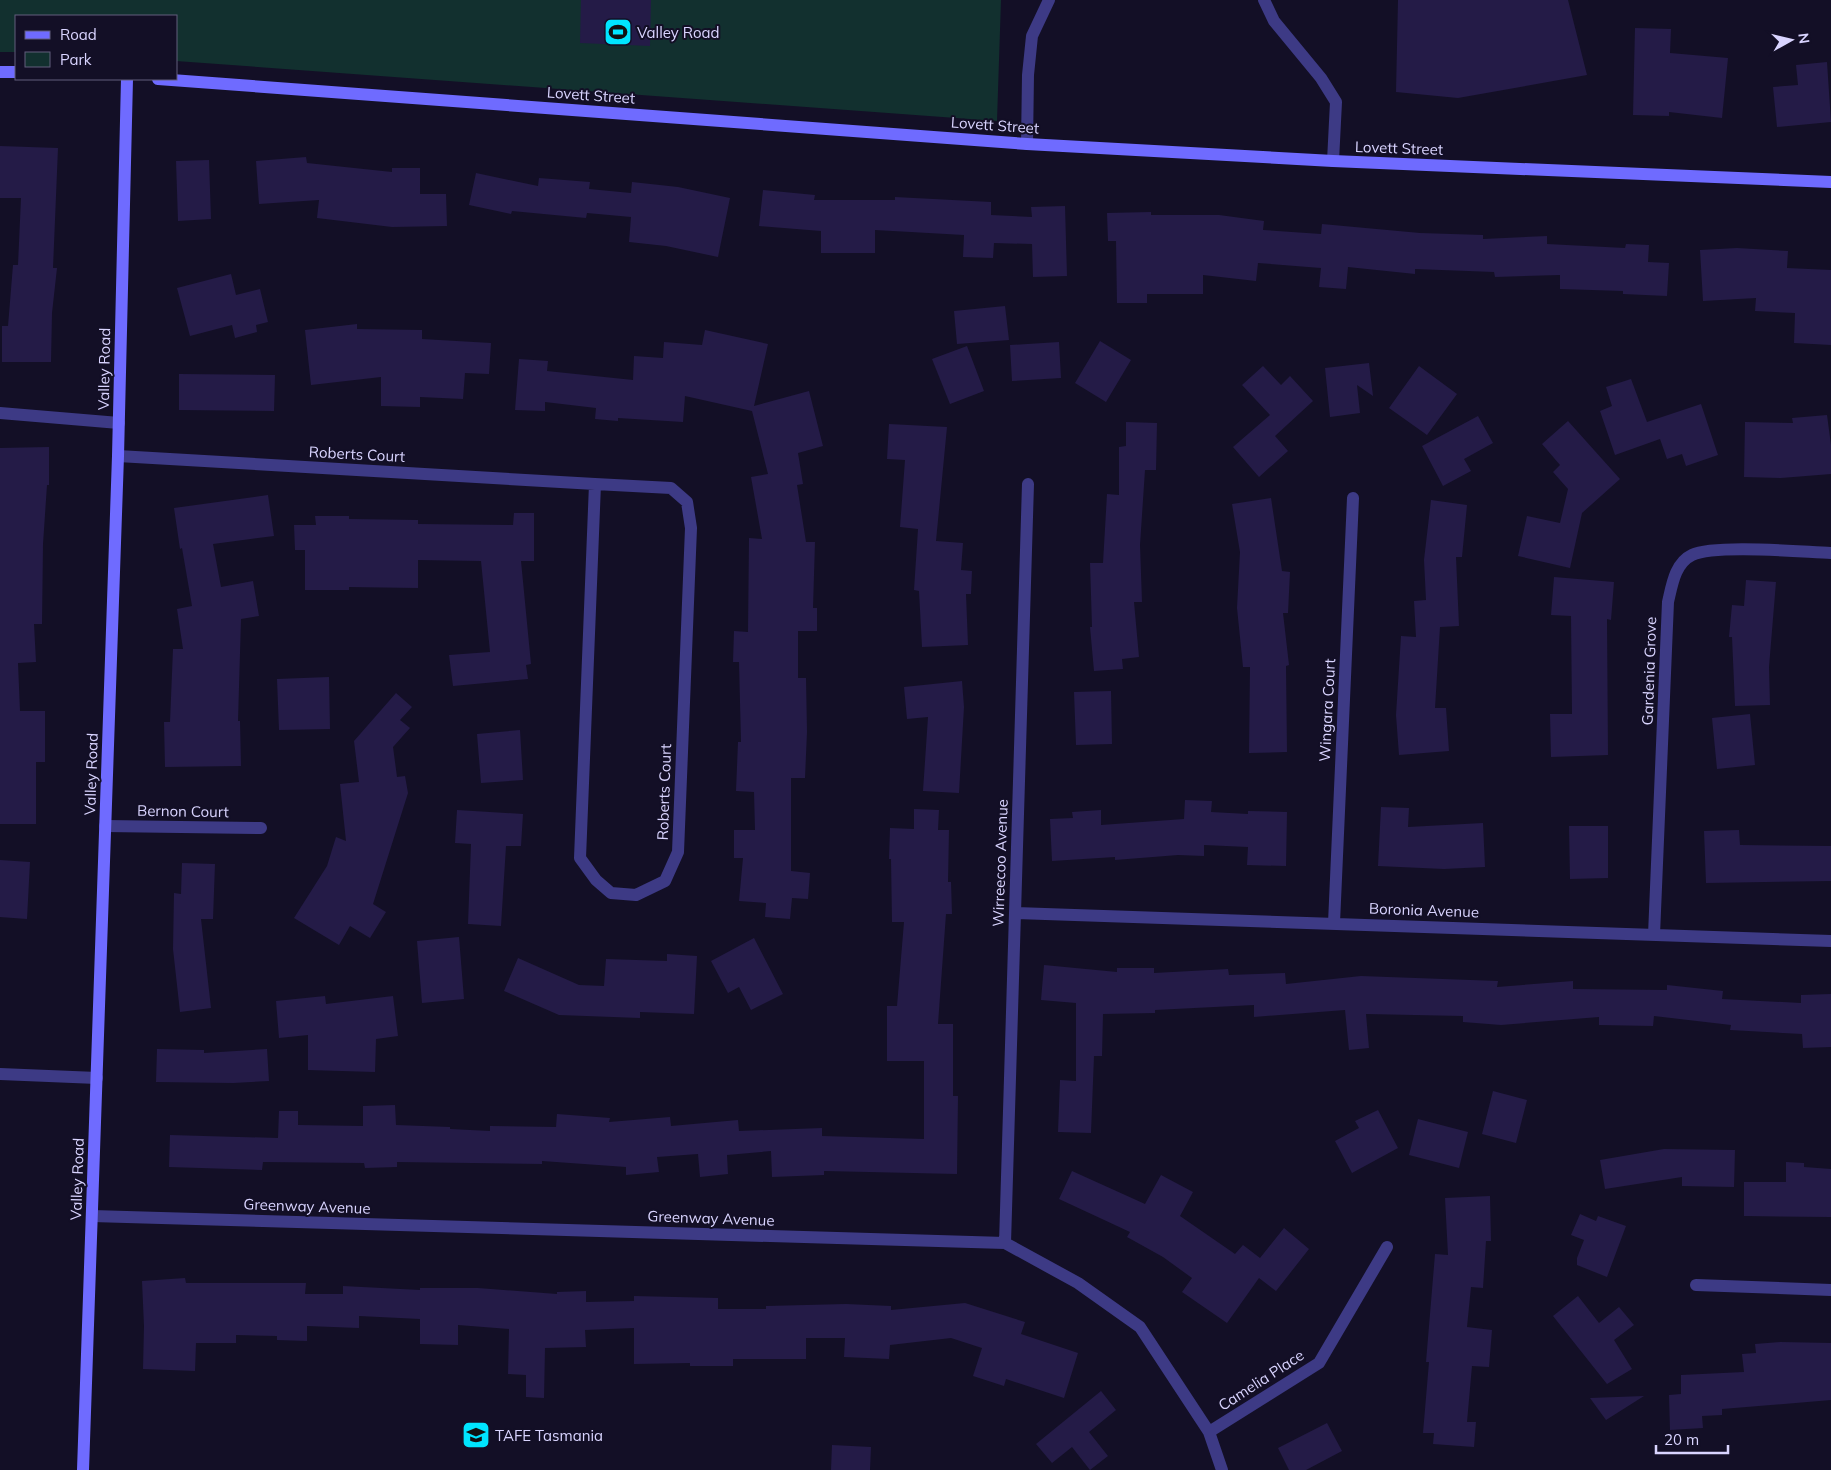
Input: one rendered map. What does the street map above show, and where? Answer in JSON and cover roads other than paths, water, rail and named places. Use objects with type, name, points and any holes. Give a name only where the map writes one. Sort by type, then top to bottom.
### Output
[{"type":"street","points":[[1027,144],[1028,75],[1032,36],[1049,0]]},
{"type":"street","points":[[1264,0],[1274,20],[1321,78],[1336,102],[1333,161]]},
{"type":"street","points":[[0,72],[15,72]]},
{"type":"street","name":"Valley Road","points":[[83,1470],[118,456],[126,80]]},
{"type":"street","name":"Lovett Street","points":[[171,80],[1027,144],[1333,161],[1831,182]]},
{"type":"street","points":[[0,413],[119,423]]},
{"type":"street","name":"Roberts Court","points":[[118,456],[671,488],[687,502],[691,528],[678,852],[664,881],[636,895],[611,893],[596,880],[580,858],[594,484]]},
{"type":"street","name":"Wirreecoo Avenue","points":[[1005,1243],[1028,484]]},
{"type":"street","name":"Wingara Court","points":[[1334,923],[1353,498]]},
{"type":"street","name":"Gardenia Grove","points":[[1654,935],[1668,602],[1674,573],[1691,555],[1716,550],[1831,553]]},
{"type":"street","name":"Bernon Court","points":[[106,826],[261,828]]},
{"type":"street","name":"Boronia Avenue","points":[[1015,913],[1831,942]]},
{"type":"street","points":[[0,1074],[97,1078]]},
{"type":"street","name":"Greenway Avenue","points":[[92,1216],[1005,1243],[1078,1283],[1140,1327],[1209,1432],[1222,1470]]},
{"type":"street","name":"Camelia Place","points":[[1209,1432],[1319,1363],[1387,1248]]},
{"type":"street","points":[[1696,1285],[1831,1290]]},
{"type":"place","name":"Valley Road","points":[[618,32]]},
{"type":"place","name":"TAFE Tasmania","points":[[476,1435]]}]
